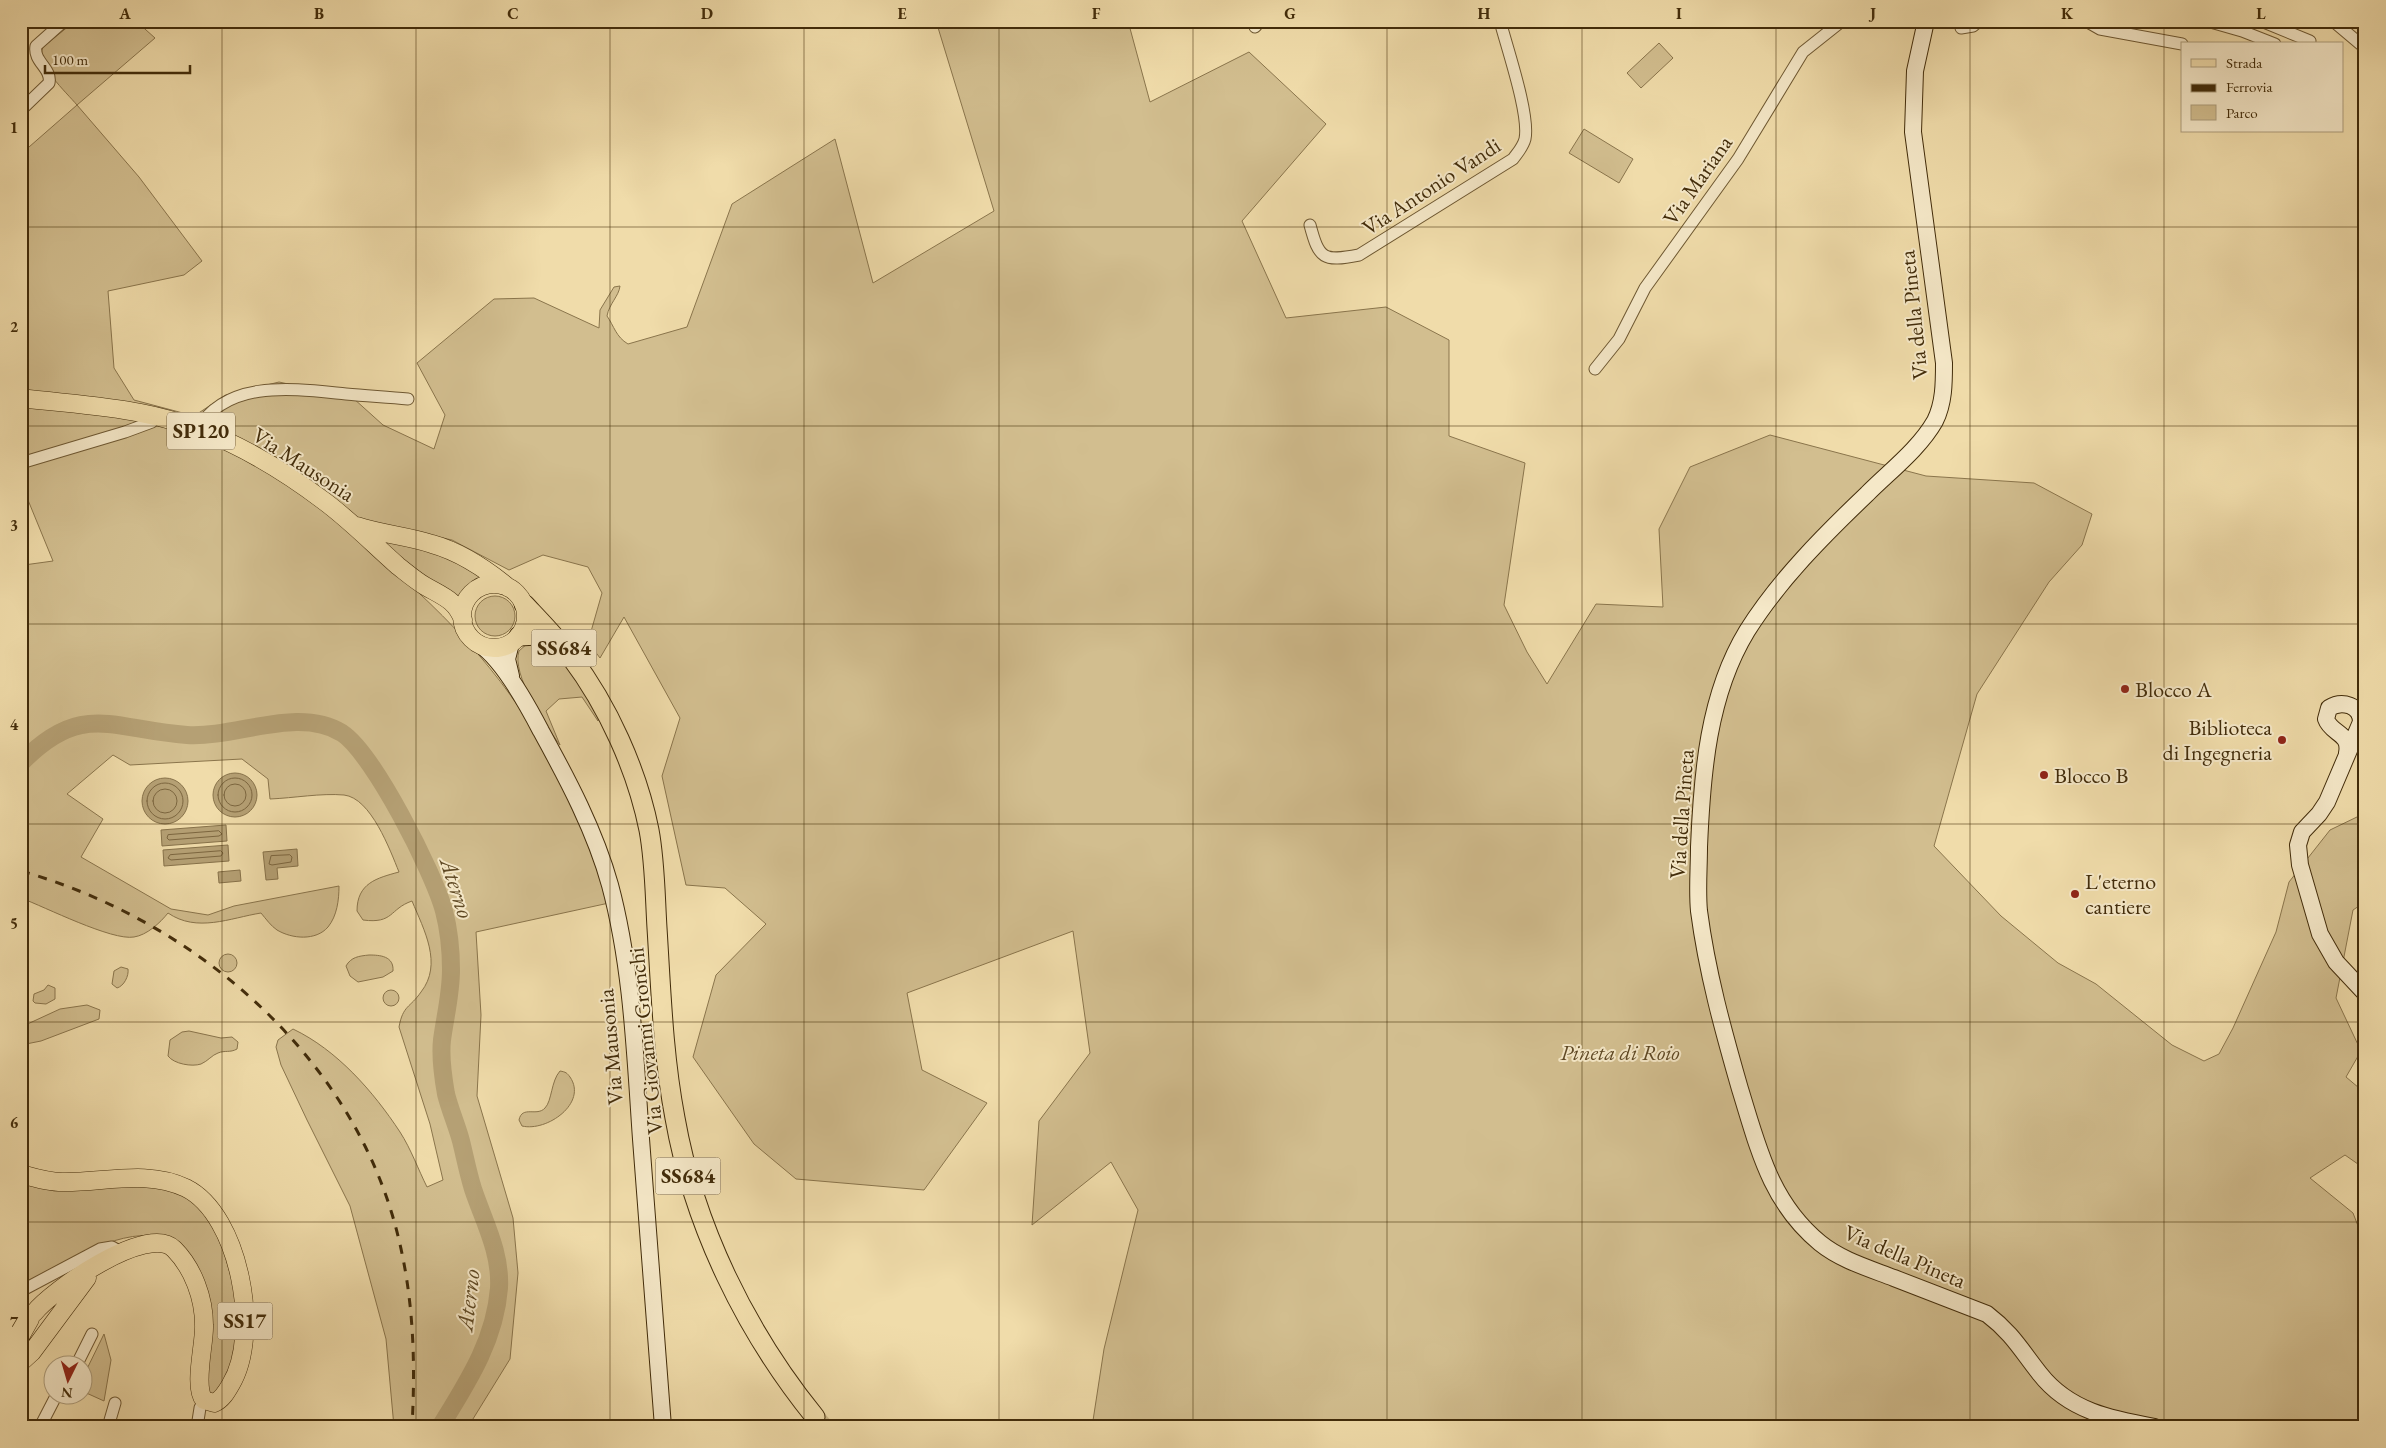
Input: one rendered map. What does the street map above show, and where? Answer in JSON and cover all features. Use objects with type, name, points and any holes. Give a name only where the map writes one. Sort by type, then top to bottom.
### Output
[{"type":"highway","name":"Via Giovanni Gronchi","points":[[519,598],[564,647],[596,697],[629,765],[649,830],[653,860],[665,1048],[675,1118],[690,1182],[721,1262],[745,1311],[776,1364],[815,1417]]},
{"type":"highway","name":"Via Giovanni Gronchi","points":[[515,640],[535,634],[550,642],[569,661],[596,697]]},
{"type":"main road","name":"Via della Pineta","points":[[1926,21],[1914,83],[1913,132],[1944,364],[1943,400],[1936,419],[1923,439],[1837,522],[1772,594],[1747,632],[1728,668],[1715,711],[1708,744],[1700,812],[1698,889],[1708,962],[1718,1017],[1764,1167],[1776,1191],[1793,1215],[1812,1235],[1842,1258],[1987,1314],[2007,1328],[2040,1375],[2059,1393],[2079,1407],[2100,1416],[2154,1427]]},
{"type":"main road","name":"Via della Pineta","points":[[1919,51],[1936,21]]},
{"type":"main road","name":"Via Mausonia","points":[[21,398],[127,410],[156,416],[197,430],[257,456],[301,484],[356,526],[408,575],[451,600],[463,620]]},
{"type":"main road","name":"Via Mausonia","points":[[356,526],[422,541],[451,550],[490,573],[519,598]]},
{"type":"main road","points":[[497,585],[519,598],[526,621],[515,640],[496,648],[480,644],[468,634],[463,620],[466,602],[479,588],[497,585]]},
{"type":"main road","name":"Via Mausonia","points":[[514,685],[507,665],[515,640]]},
{"type":"main road","name":"Via Mausonia","points":[[480,644],[495,657],[514,685],[561,766],[602,862],[617,918],[627,977],[635,1061],[663,1427]]},
{"type":"main road","points":[[2347,753],[2347,741],[2331,728],[2326,719],[2329,708],[2340,703],[2350,706],[2359,713],[2361,722],[2324,808],[2300,835],[2299,852],[2320,934],[2336,962],[2365,993]]},
{"type":"main road","points":[[2338,732],[2346,734],[2358,730]]},
{"type":"main road","name":"SS17","points":[[21,1174],[43,1180],[62,1182],[137,1178],[158,1180],[186,1188],[205,1203],[221,1227],[238,1270],[244,1303],[245,1330],[241,1361],[233,1381],[218,1401],[211,1403],[204,1400],[199,1388],[204,1315],[200,1296],[189,1269],[173,1248],[161,1242],[141,1244],[121,1252],[59,1290],[32,1316],[21,1334]]},
{"type":"main road","name":"SS17","points":[[22,1361],[32,1352],[85,1280],[103,1263]]},
{"type":"street","points":[[21,110],[50,83],[49,74],[36,55],[36,46],[64,21]]},
{"type":"street","name":"Via Antonio Vandi","points":[[1310,225],[1315,244],[1319,252],[1326,257],[1359,255],[1513,158],[1520,150],[1525,139],[1525,116],[1500,21]]},
{"type":"street","name":"Via Mariana","points":[[1595,370],[1619,339],[1645,288],[1738,159],[1803,52],[1842,21]]},
{"type":"street","points":[[1960,28],[1973,26],[1979,21]]},
{"type":"street","points":[[2086,21],[2098,29],[2181,44]]},
{"type":"street","points":[[2207,21],[2242,31],[2270,42]]},
{"type":"street","points":[[2261,21],[2288,38],[2310,41]]},
{"type":"street","points":[[2333,21],[2365,48]]},
{"type":"street","points":[[197,430],[206,417],[222,404],[244,394],[259,391],[301,389],[408,398]]},
{"type":"street","points":[[21,462],[125,432],[152,422],[156,416]]},
{"type":"street","points":[[21,1291],[100,1249],[112,1248],[121,1252]]},
{"type":"street","points":[[81,1356],[92,1334]]},
{"type":"street","points":[[197,1427],[200,1408],[204,1400]]},
{"type":"street","points":[[108,1427],[115,1403]]},
{"type":"street","points":[[40,1427],[51,1406]]},
{"type":"green space","points":[[75,21],[136,21],[155,38],[77,105],[53,78],[43,61],[42,54],[43,47]]},
{"type":"green space","name":"Pineta di Roio","points":[[936,21],[1128,21],[1150,102],[1249,52],[1326,124],[1242,221],[1286,318],[1386,307],[1449,340],[1449,436],[1525,463],[1504,605],[1527,652],[1547,684],[1596,604],[1663,607],[1659,529],[1690,467],[1770,435],[1926,476],[2034,483],[2092,514],[2082,545],[2049,582],[1977,694],[1934,846],[2001,916],[2058,963],[2096,984],[2172,1045],[2204,1061],[2219,1054],[2233,1028],[2276,932],[2289,882],[2330,830],[2359,816],[2365,819],[2365,902],[2353,910],[2336,998],[2361,1051],[2346,1077],[2365,1093],[2365,1169],[2345,1155],[2310,1178],[2353,1213],[2365,1244],[2365,1427],[1092,1427],[1104,1349],[1138,1210],[1111,1162],[1032,1225],[1039,1121],[1090,1053],[1073,931],[907,993],[922,1070],[987,1103],[924,1190],[796,1179],[754,1144],[693,1057],[716,975],[766,924],[725,888],[686,885],[662,776],[680,718],[624,617],[600,658],[588,642],[602,593],[588,567],[543,555],[509,570],[452,540],[359,520],[260,450],[21,392],[21,188],[23,187],[21,184],[21,154],[77,105],[139,177],[202,261],[184,275],[108,291],[114,368],[134,400],[194,416],[226,395],[279,382],[353,398],[383,425],[434,449],[445,415],[417,363],[494,299],[534,298],[599,328],[600,310],[614,287],[620,286],[607,316],[618,335],[628,344],[687,327],[732,204],[835,139],[873,283],[994,211]]},
{"type":"green space","points":[[1659,43],[1673,58],[1641,88],[1627,73]]},
{"type":"green space","points":[[1584,129],[1633,159],[1619,183],[1569,153]]},
{"type":"green space","points":[[21,405],[125,418],[176,430],[201,438],[243,456],[292,487],[378,556],[455,628],[478,654],[521,710],[550,759],[569,799],[609,903],[476,932],[481,1015],[477,1096],[513,1218],[518,1273],[510,1359],[468,1427],[394,1427],[386,1339],[350,1206],[281,1065],[276,1047],[278,1040],[293,1029],[324,1048],[353,1073],[378,1102],[408,1145],[427,1187],[443,1180],[430,1124],[399,1027],[405,1010],[421,992],[427,981],[431,970],[429,947],[412,901],[380,920],[363,920],[357,911],[360,894],[364,888],[376,880],[399,872],[385,839],[363,805],[354,798],[344,795],[270,799],[268,779],[242,759],[130,765],[113,755],[67,794],[103,819],[81,857],[171,909],[208,915],[234,906],[339,886],[337,908],[331,923],[323,932],[317,935],[297,937],[277,930],[261,913],[202,923],[179,919],[168,913],[144,934],[124,937],[95,929],[21,898],[21,602],[24,565],[53,561],[21,483]]},
{"type":"green space","points":[[367,532],[436,552],[464,566],[487,582],[474,587],[462,602]]},
{"type":"green space","points":[[495,596],[509,602],[515,616],[509,630],[495,636],[481,630],[475,616],[481,602]]},
{"type":"green space","points":[[529,642],[553,649],[565,662],[599,713],[598,721],[582,697],[559,699],[546,711],[560,745],[531,700],[520,673],[519,651]]},
{"type":"green space","points":[[228,954],[234,957],[237,963],[234,969],[228,972],[222,969],[219,963],[222,957]]},
{"type":"green space","points":[[369,955],[382,956],[389,959],[393,966],[393,971],[383,977],[358,982],[350,976],[346,966],[353,959]]},
{"type":"green space","points":[[121,967],[128,969],[128,975],[124,983],[117,988],[112,984],[114,971]]},
{"type":"green space","points":[[48,985],[55,988],[55,999],[46,1004],[35,1003],[33,1001],[34,994],[44,990]]},
{"type":"green space","points":[[388,990],[394,990],[399,995],[397,1004],[388,1006],[383,1001],[383,995]]},
{"type":"green space","points":[[87,1005],[100,1010],[99,1019],[41,1041],[21,1045],[21,1027],[60,1009]]},
{"type":"green space","points":[[189,1031],[221,1038],[232,1037],[238,1042],[237,1049],[218,1053],[197,1065],[179,1063],[168,1056],[170,1040],[182,1032]]},
{"type":"green space","points":[[560,1071],[565,1072],[570,1077],[574,1087],[574,1096],[569,1106],[562,1114],[543,1125],[522,1126],[519,1120],[523,1113],[538,1112],[545,1108]]},
{"type":"green space","points":[[21,1180],[167,1188],[191,1199],[208,1219],[216,1233],[224,1252],[236,1294],[238,1344],[222,1388],[211,1395],[207,1390],[208,1311],[158,1236],[123,1238],[105,1244],[69,1259],[21,1285]]},
{"type":"green space","points":[[104,1334],[111,1360],[104,1401],[92,1396],[92,1359]]},
{"type":"water","points":[[239,773],[251,779],[256,786],[256,804],[251,811],[244,816],[231,817],[223,814],[216,807],[213,791],[216,783],[223,776]]},
{"type":"water","points":[[161,778],[169,778],[178,782],[184,788],[188,801],[184,814],[178,820],[169,824],[161,824],[152,820],[146,814],[142,805],[142,797],[146,788],[152,782]]},
{"type":"water","points":[[226,825],[227,841],[162,846],[161,830]]},
{"type":"water","points":[[228,845],[229,861],[164,866],[163,850]]},
{"type":"water","points":[[297,849],[298,866],[277,868],[278,879],[266,880],[263,852]]},
{"type":"water","points":[[240,870],[241,881],[219,883],[218,872]]},
{"type":"waterway","name":"Aterno","points":[[21,763],[62,731],[81,725],[118,725],[187,735],[206,735],[267,725],[306,722],[325,725],[342,733],[355,745],[370,764],[416,843],[438,893],[446,918],[451,955],[451,979],[441,1047],[444,1081],[473,1189],[495,1250],[499,1275],[496,1307],[486,1344],[469,1378],[440,1427]]},
{"type":"tunnel","points":[[815,1417],[824,1427]]},
{"type":"railway","points":[[21,871],[83,892],[142,921],[198,956],[250,997],[296,1044],[336,1096],[368,1153],[392,1214],[399,1240],[409,1293],[413,1346],[412,1427]]},
{"type":"place","name":"Blocco A","points":[[2125,689]]},
{"type":"place","name":"Biblioteca di Ingegneria","points":[[2282,740]]},
{"type":"place","name":"Blocco B","points":[[2044,775]]},
{"type":"place","name":"L'eterno cantiere","points":[[2075,894]]}]
